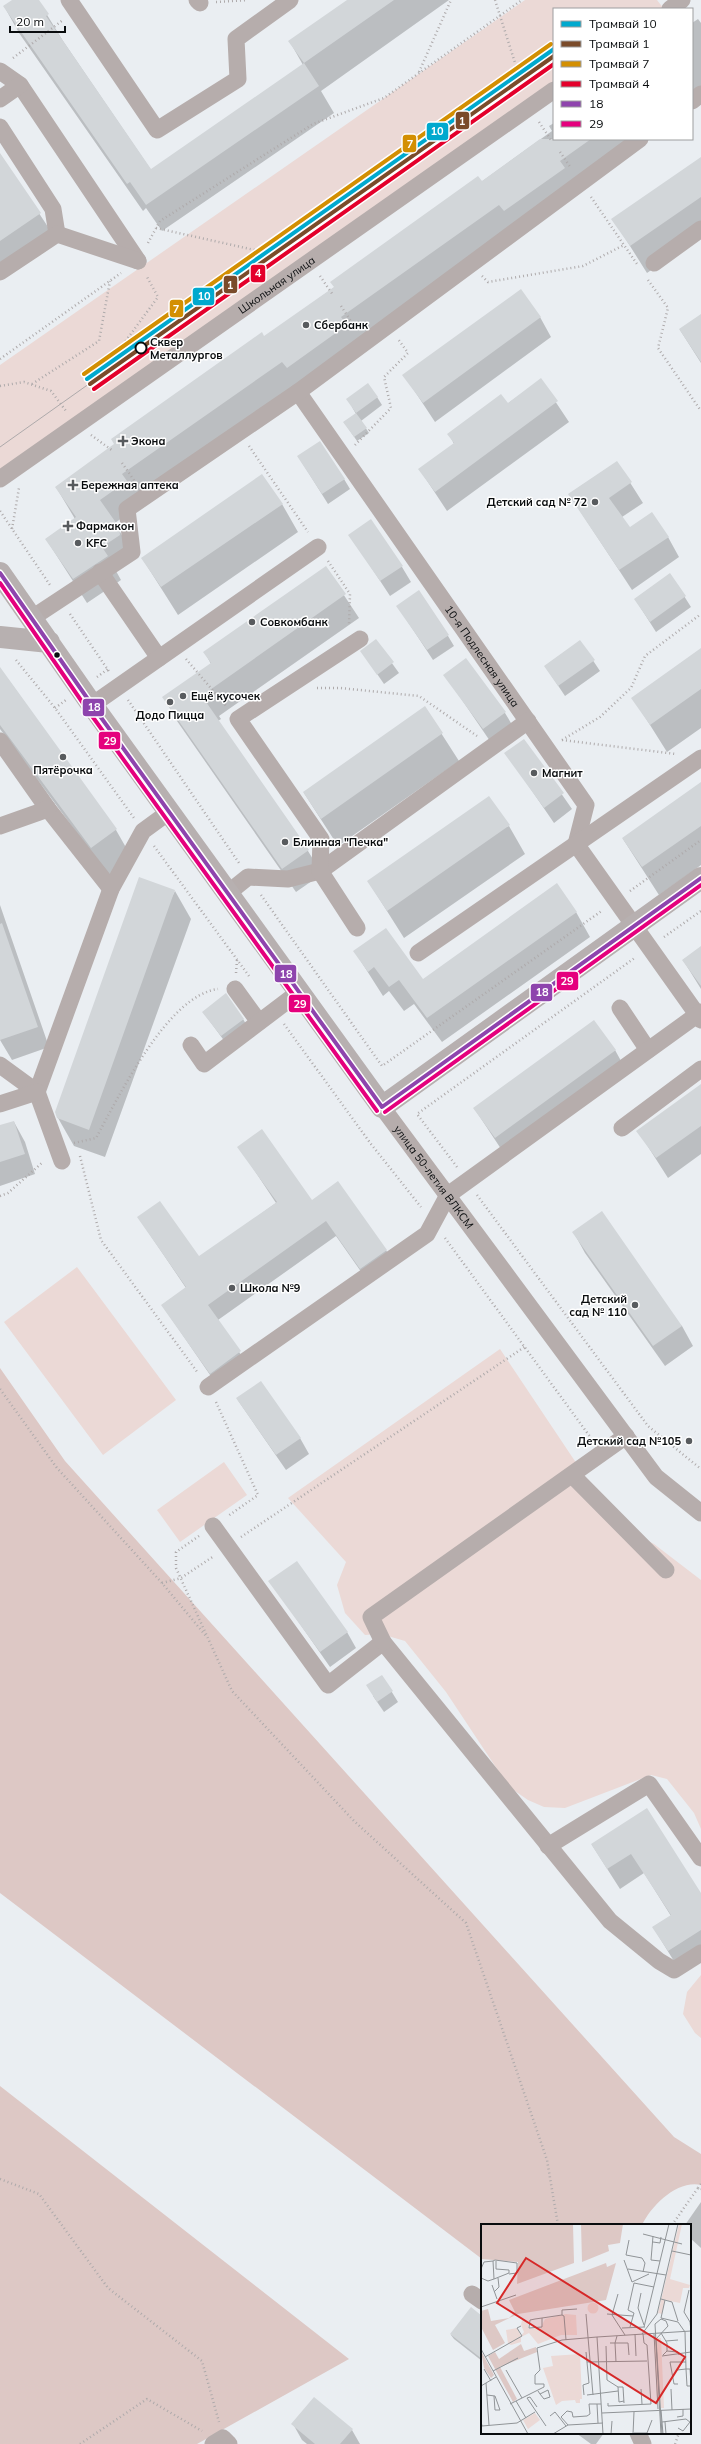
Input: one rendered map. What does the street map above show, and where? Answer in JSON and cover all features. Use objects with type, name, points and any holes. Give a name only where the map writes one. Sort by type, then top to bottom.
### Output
[{"type":"main road","name":"улица 50-летия ВЛКСМ","points":[[0,573],[92,705],[382,1107]]},
{"type":"main road","points":[[0,637],[49,642]]},
{"type":"main road","points":[[382,1107],[701,878]]},
{"type":"street","points":[[73,5],[157,130],[238,79],[236,39],[290,0]]},
{"type":"street","points":[[671,8],[682,0]]},
{"type":"street","points":[[3,67],[20,85],[138,260]]},
{"type":"street","points":[[0,99],[20,85]]},
{"type":"street","name":"Школьная улица","points":[[0,479],[553,91]]},
{"type":"street","points":[[693,100],[701,94]]},
{"type":"street","points":[[0,127],[53,209],[56,234]]},
{"type":"street","points":[[32,618],[132,552],[127,509],[298,392],[639,140]]},
{"type":"street","points":[[646,268],[701,230]]},
{"type":"street","points":[[56,234],[138,260]]},
{"type":"street","points":[[0,272],[56,234]]},
{"type":"street","name":"10-я Подлесная улица","points":[[298,392],[586,805],[576,844]]},
{"type":"street","points":[[92,705],[318,547]]},
{"type":"street","points":[[100,572],[159,658]]},
{"type":"street","points":[[357,928],[320,871],[321,839],[238,719],[360,639]]},
{"type":"street","points":[[228,893],[248,877],[288,879],[320,871],[528,721]]},
{"type":"street","points":[[0,741],[48,809],[111,889]]},
{"type":"street","points":[[418,953],[701,758]]},
{"type":"street","points":[[0,826],[48,809]]},
{"type":"street","points":[[37,1092],[111,889],[143,831],[169,812]]},
{"type":"street","points":[[208,1387],[427,1234],[448,1195],[648,1050],[700,1015],[576,844]]},
{"type":"street","points":[[235,989],[259,1022]]},
{"type":"street","points":[[191,1045],[204,1064],[299,992]]},
{"type":"street","points":[[620,1008],[648,1050]]},
{"type":"street","points":[[0,1065],[37,1092],[60,1155]]},
{"type":"street","points":[[622,1128],[701,1069]]},
{"type":"street","points":[[0,1104],[37,1092]]},
{"type":"street","name":"улица 50-летия ВЛКСМ","points":[[382,1107],[656,1476],[701,1513]]},
{"type":"street","points":[[626,1436],[371,1617],[382,1642],[610,1921],[659,1961],[674,1970],[701,1953]]},
{"type":"street","points":[[572,1475],[666,1570]]},
{"type":"street","points":[[213,1526],[328,1685],[382,1642]]},
{"type":"street","points":[[548,1846],[649,1784],[701,1858]]},
{"type":"street","points":[[638,2434],[643,2444]]},
{"type":"path","points":[[199,2],[247,0]]},
{"type":"path","points":[[419,73],[451,0]]},
{"type":"path","points":[[495,0],[529,108],[551,140]]},
{"type":"path","points":[[0,359],[138,260],[160,221],[313,124],[384,98],[522,0]]},
{"type":"path","points":[[3,67],[73,5]]},
{"type":"path","points":[[581,183],[624,245],[646,268],[668,308],[658,348],[701,411]]},
{"type":"path","points":[[156,228],[310,262],[333,295]]},
{"type":"path","points":[[471,264],[488,282],[583,266],[624,245]]},
{"type":"path","points":[[116,354],[158,297],[138,260]]},
{"type":"path","points":[[32,384],[99,341],[110,280]]},
{"type":"path","points":[[341,306],[365,342]]},
{"type":"path","points":[[344,457],[391,408],[384,377],[408,353],[389,325]]},
{"type":"path","points":[[0,386],[24,382],[50,391],[77,425],[113,451]]},
{"type":"path","points":[[12,529],[22,463]]},
{"type":"path","points":[[122,463],[145,496]]},
{"type":"path","points":[[562,740],[600,717],[631,688],[644,656],[701,614]]},
{"type":"path","points":[[176,646],[238,719]]},
{"type":"path","points":[[12,660],[18,661],[55,708],[250,978]]},
{"type":"path","points":[[316,688],[340,688],[419,696],[492,747]]},
{"type":"path","points":[[539,738],[678,755]]},
{"type":"path","points":[[382,1066],[701,840]]},
{"type":"path","points":[[701,911],[417,1114],[648,1426],[701,1469]]},
{"type":"path","points":[[0,1196],[8,1193],[60,1155],[75,1142],[96,1138],[132,1072],[171,1018],[205,991],[235,989]]},
{"type":"path","points":[[275,1010],[371,1144],[425,1212]]},
{"type":"path","points":[[444,1237],[497,1311],[526,1346],[591,1438]]},
{"type":"path","points":[[239,1538],[526,1346]]},
{"type":"path","points":[[0,1389],[57,1468],[162,1584],[209,1639]]},
{"type":"path","points":[[162,1584],[181,1578],[220,1552]]},
{"type":"path","points":[[0,2179],[39,2194],[108,2288],[202,2362],[222,2442]]},
{"type":"path","points":[[673,2224],[701,2184]]},
{"type":"path","points":[[80,2444],[147,2399],[222,2442]]},
{"type":"path","points":[[675,2444],[679,2434]]},
{"type":"shaded area","points":[[525,0],[657,0],[663,8],[553,8],[553,86],[0,470],[0,365]]},
{"type":"shaded area","points":[[77,1267],[176,1400],[103,1455],[4,1322]]},
{"type":"shaded area","points":[[500,1349],[617,1524],[654,1544],[701,1580],[701,1829],[694,1813],[667,1779],[651,1775],[565,1808],[544,1807],[528,1800],[509,1787],[446,1692],[405,1641],[381,1634],[365,1635],[345,1613],[337,1585],[346,1562],[288,1498]]},
{"type":"shaded area","points":[[0,1368],[65,1461],[674,2137],[701,2154],[701,2185],[692,2184],[674,2190],[659,2202],[646,2217],[642,2224],[481,2224],[481,2258],[0,1893]]},
{"type":"shaded area","points":[[224,1462],[247,1495],[180,1542],[157,1510]]},
{"type":"shaded area","points":[[701,1975],[701,2038],[695,2033],[683,2014],[687,1992]]},
{"type":"shaded area","points":[[0,2086],[349,2359],[197,2444],[0,2444]]},
{"type":"building","points":[[12,0],[39,0],[49,14],[46,16],[151,169],[304,63],[319,86],[146,205],[130,182],[127,184],[3,6]]},
{"type":"building","points":[[347,0],[394,0],[304,63],[288,41]]},
{"type":"building","points":[[540,139],[590,140],[560,161],[565,168],[504,211],[499,205],[341,317],[347,325],[287,368],[282,362],[122,474],[127,481],[100,500],[119,527],[120,535],[102,547],[108,556],[73,579],[45,539],[76,517],[55,487],[114,444],[111,439],[262,332],[264,336],[334,287],[330,282],[478,176],[482,181]]},
{"type":"building","points":[[0,153],[41,213],[0,241]]},
{"type":"building","points":[[701,157],[701,197],[630,246],[611,219]]},
{"type":"building","points":[[521,289],[541,317],[423,403],[402,375]]},
{"type":"building","points":[[701,314],[701,362],[679,329]]},
{"type":"building","points":[[541,378],[558,401],[435,492],[418,469],[454,443],[447,434],[501,394],[508,403]]},
{"type":"building","points":[[368,383],[378,397],[356,413],[346,399]]},
{"type":"building","points":[[356,413],[367,428],[354,437],[343,422]]},
{"type":"building","points":[[320,441],[345,479],[322,494],[297,456]]},
{"type":"building","points":[[617,461],[632,482],[609,498],[630,527],[652,512],[669,537],[619,570],[568,494]]},
{"type":"building","points":[[262,474],[283,504],[161,587],[141,558]]},
{"type":"building","points":[[371,519],[403,566],[380,581],[348,535]]},
{"type":"building","points":[[326,566],[346,594],[207,692],[208,695],[204,699],[309,850],[282,869],[162,697],[211,663],[203,652]]},
{"type":"building","points":[[670,573],[686,596],[650,622],[634,599]]},
{"type":"building","points":[[419,590],[449,635],[427,650],[396,606]]},
{"type":"building","points":[[376,639],[394,662],[377,675],[360,651]]},
{"type":"building","points":[[580,640],[595,660],[558,686],[544,666]]},
{"type":"building","points":[[701,648],[701,689],[650,725],[631,698]]},
{"type":"building","points":[[466,658],[506,712],[483,729],[443,675]]},
{"type":"building","points":[[0,667],[117,829],[91,848],[0,725]]},
{"type":"building","points":[[425,706],[443,733],[321,819],[303,792]]},
{"type":"building","points":[[524,739],[564,793],[544,808],[504,753]]},
{"type":"building","points":[[701,782],[701,826],[642,867],[622,838]]},
{"type":"building","points":[[489,796],[510,825],[387,911],[367,881]]},
{"type":"building","points":[[139,877],[175,890],[89,1130],[57,1118],[55,1112]]},
{"type":"building","points":[[557,883],[577,912],[427,1018],[399,980],[389,987],[374,967],[368,972],[353,951],[386,928],[423,979]]},
{"type":"building","points":[[2,923],[38,1027],[0,1040],[0,924]]},
{"type":"building","points":[[701,946],[701,986],[682,960]]},
{"type":"building","points":[[226,993],[244,1019],[221,1036],[202,1012]]},
{"type":"building","points":[[594,1020],[616,1050],[495,1138],[473,1108]]},
{"type":"building","points":[[701,1084],[701,1126],[656,1158],[636,1131]]},
{"type":"building","points":[[14,1121],[25,1154],[0,1162],[0,1125]]},
{"type":"building","points":[[262,1129],[312,1200],[338,1181],[387,1250],[360,1269],[326,1221],[208,1305],[241,1351],[210,1374],[161,1305],[186,1287],[137,1217],[160,1201],[199,1256],[277,1202],[237,1147]]},
{"type":"building","points":[[602,1211],[682,1326],[653,1346],[572,1232]]},
{"type":"building","points":[[261,1381],[301,1438],[276,1455],[236,1398]]},
{"type":"building","points":[[297,1561],[348,1632],[320,1652],[268,1581]]},
{"type":"building","points":[[382,1675],[393,1691],[377,1702],[366,1685]]},
{"type":"building","points":[[647,1808],[701,1893],[701,1930],[668,1951],[652,1927],[671,1915],[631,1854],[607,1869],[591,1844]]},
{"type":"building","points":[[471,2307],[481,2315],[481,2358],[450,2334]]},
{"type":"building","points":[[314,2397],[353,2429],[340,2444],[315,2444],[291,2424]]},
{"type":"tram line","name":"7","points":[[84,374],[551,44]]},
{"type":"tram line","name":"10","points":[[87,379],[553,50]]},
{"type":"tram line","name":"1","points":[[90,384],[553,57]]},
{"type":"tram line","name":"4","points":[[94,389],[553,65]]},
{"type":"tram line","points":[[0,447],[141,347]]},
{"type":"transit line","name":"18","points":[[0,573],[92,705],[382,1107]]},
{"type":"transit line","name":"29","points":[[0,583],[87,709],[377,1111]]},
{"type":"transit line","name":"18","points":[[382,1107],[701,878]]},
{"type":"transit line","name":"29","points":[[385,1112],[701,885]]},
{"type":"place","name":"Сбербанк","points":[[306,325]]},
{"type":"place","name":"Сквер Металлургов","points":[[141,348]]},
{"type":"place","name":"Экона","points":[[123,441]]},
{"type":"place","name":"Бережная аптека","points":[[73,485]]},
{"type":"place","name":"Детский сад № 72","points":[[595,502]]},
{"type":"place","name":"Фармакон","points":[[68,526]]},
{"type":"place","name":"KFC","points":[[78,543]]},
{"type":"place","name":"Совкомбанк","points":[[252,622]]},
{"type":"place","name":"Ещё кусочек","points":[[183,696]]},
{"type":"place","name":"Додо Пицца","points":[[170,702]]},
{"type":"place","name":"Пятёрочка","points":[[63,757]]},
{"type":"place","name":"Магнит","points":[[534,773]]},
{"type":"place","name":"Блинная \"Печка\"","points":[[285,842]]},
{"type":"place","name":"Школа №9","points":[[232,1288]]},
{"type":"place","name":"Детский сад № 110","points":[[635,1305]]},
{"type":"place","name":"Детский сад №105","points":[[689,1441]]}]
